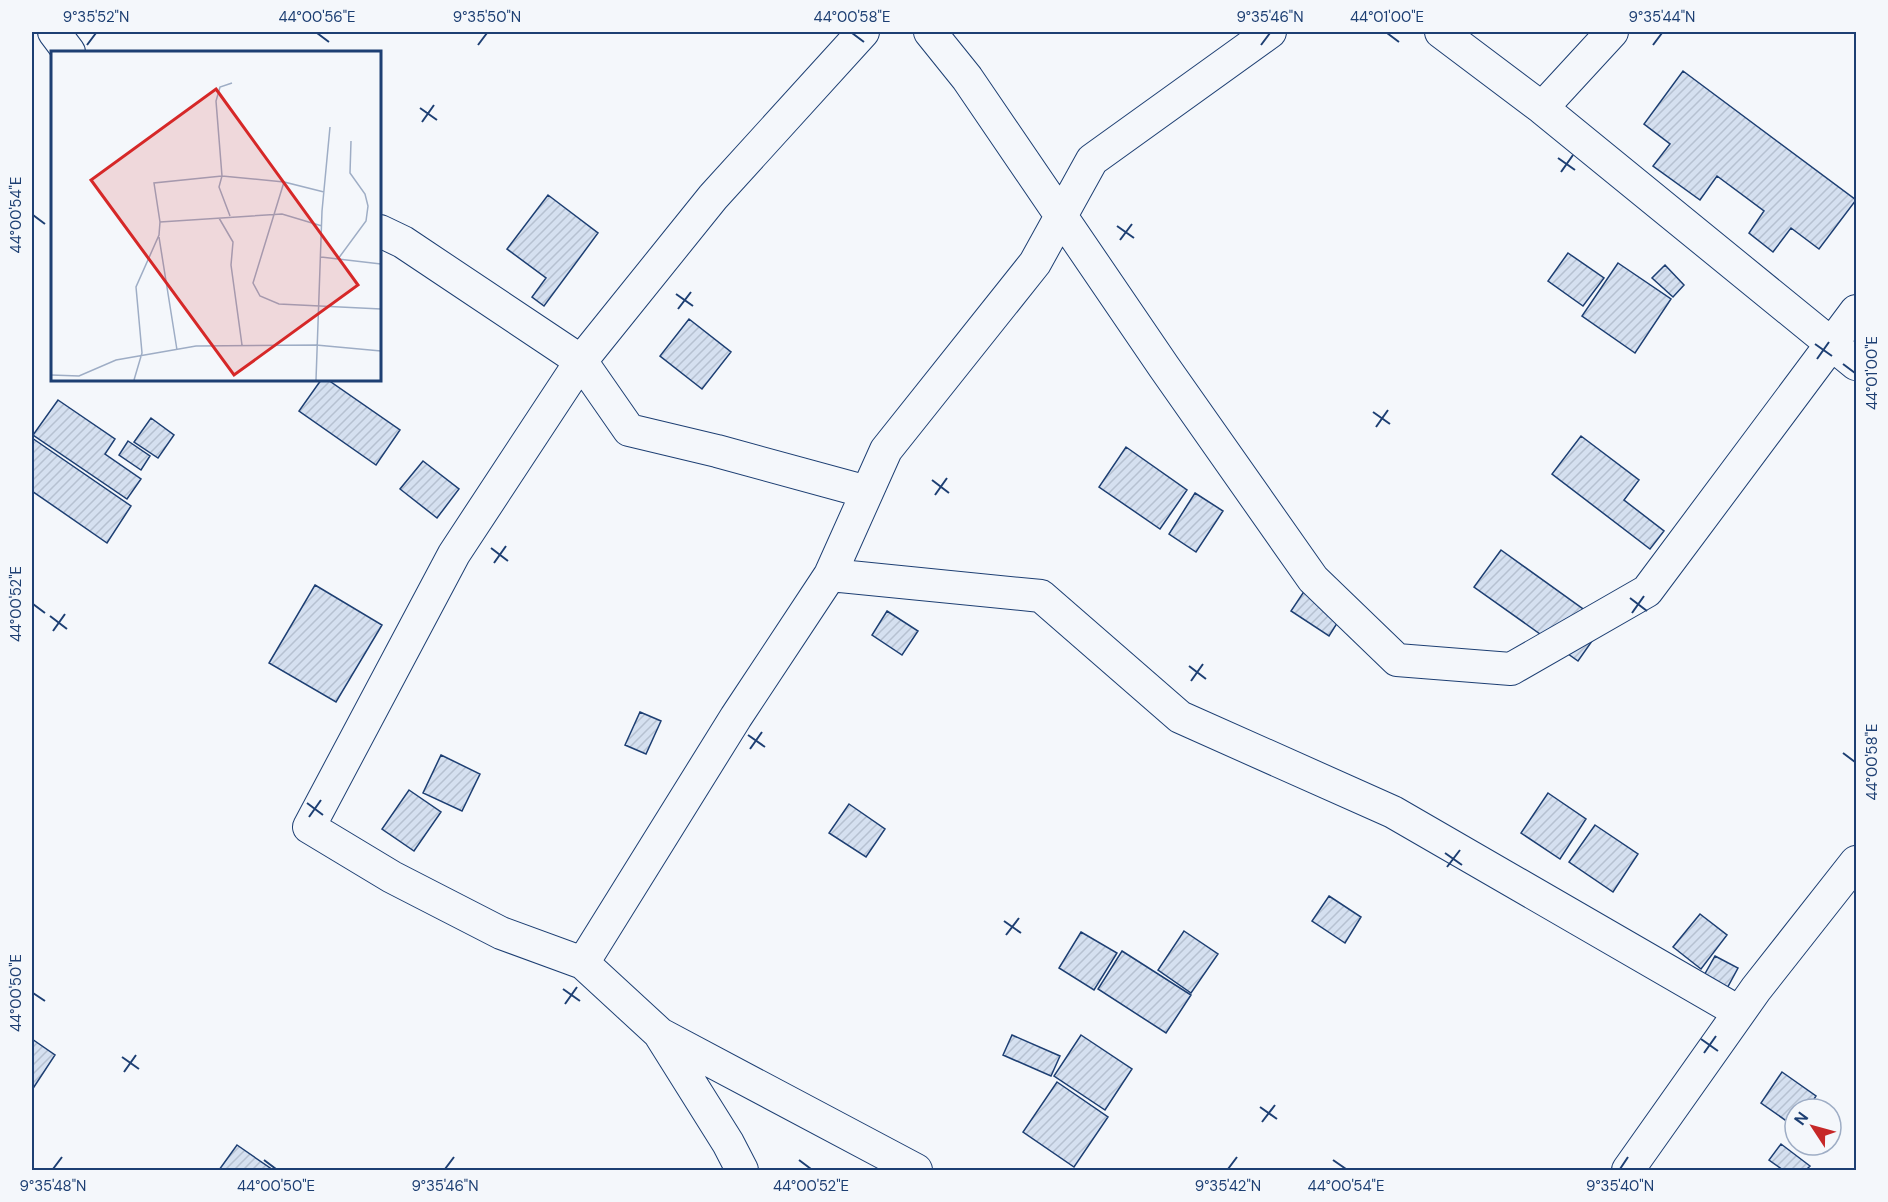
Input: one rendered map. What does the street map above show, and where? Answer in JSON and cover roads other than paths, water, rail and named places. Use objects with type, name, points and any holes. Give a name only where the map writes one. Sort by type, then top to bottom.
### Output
[{"type":"street","points":[[54,32],[68,51]]},
{"type":"street","points":[[742,1170],[728,1143],[659,1033],[584,963],[501,933],[392,877],[309,827],[454,554],[581,360],[713,197],[863,32]]},
{"type":"street","points":[[930,32],[967,78],[1313,579],[1396,660],[1511,669],[1647,591],[1857,311]]},
{"type":"street","points":[[584,963],[736,717],[830,575],[886,450],[1035,263],[1092,160],[1270,32]]},
{"type":"street","points":[[1442,32],[1542,108],[1857,364]]},
{"type":"street","points":[[1542,108],[1612,32]]},
{"type":"street","points":[[381,231],[403,242],[581,360],[629,429],[867,492]]},
{"type":"street","points":[[830,575],[1041,596],[1180,717],[1393,812],[1739,1012]]},
{"type":"street","points":[[1628,1170],[1739,1012],[1857,862]]},
{"type":"street","points":[[659,1033],[916,1170]]}]
